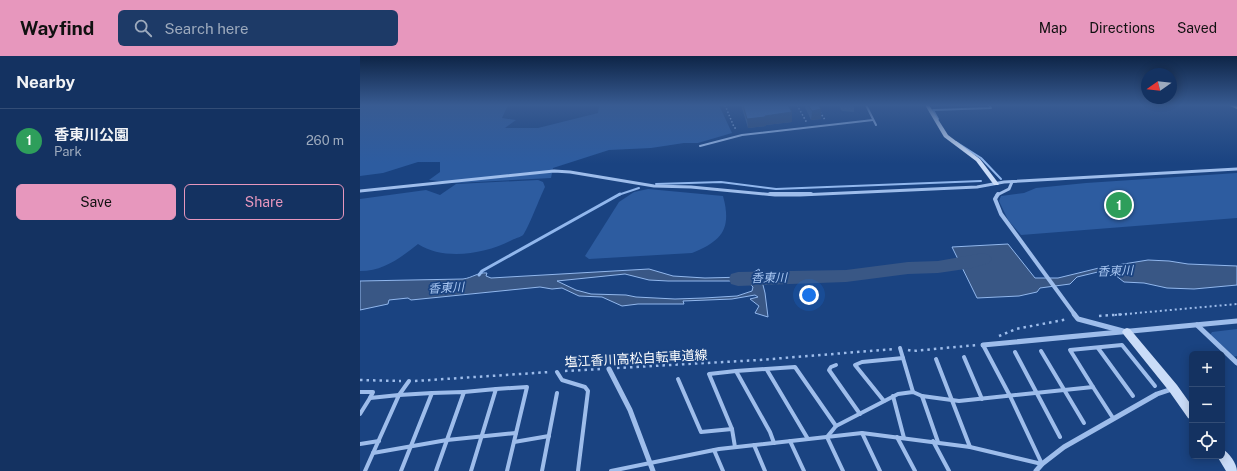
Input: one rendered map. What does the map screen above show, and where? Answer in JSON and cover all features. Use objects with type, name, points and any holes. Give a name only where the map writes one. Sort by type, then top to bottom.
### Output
[{"type":"street","points":[[939,124],[946,136],[978,160],[996,184]]},
{"type":"street","points":[[360,191],[554,171],[570,172],[654,186],[691,187],[775,194],[977,187],[1012,182],[1237,169]]},
{"type":"street","points":[[1012,182],[1009,189],[998,194],[995,199],[1001,214],[1078,318],[1126,332],[1173,388],[1189,411]]},
{"type":"street","points":[[983,344],[1237,321]]},
{"type":"street","points":[[1197,324],[1237,363]]},
{"type":"street","points":[[609,369],[630,410],[653,471]]},
{"type":"street","points":[[1036,471],[1042,464],[1064,447],[1157,394],[1173,388]]},
{"type":"street","points":[[1225,459],[1234,471]]},
{"type":"lane","points":[[700,146],[742,135],[833,124]]},
{"type":"lane","points":[[983,344],[1010,396],[1042,464]]},
{"type":"lane","points":[[1113,418],[1070,350],[1122,345],[1155,386]]},
{"type":"lane","points":[[900,348],[913,392]]},
{"type":"lane","points":[[1098,348],[1133,396]]},
{"type":"lane","points":[[1041,351],[1084,423]]},
{"type":"lane","points":[[1015,352],[1060,437]]},
{"type":"lane","points":[[964,357],[982,399]]},
{"type":"lane","points":[[884,401],[855,365],[862,362],[903,358]]},
{"type":"lane","points":[[936,359],[970,447]]},
{"type":"lane","points":[[836,365],[831,367],[829,370],[860,414]]},
{"type":"lane","points":[[735,447],[732,429],[709,374],[767,370],[795,366],[836,426]]},
{"type":"lane","points":[[767,370],[808,440]]},
{"type":"lane","points":[[736,371],[770,432],[774,443]]},
{"type":"lane","points":[[557,372],[562,380],[585,387],[588,391],[578,471]]},
{"type":"lane","points":[[678,379],[701,432],[732,429]]},
{"type":"lane","points":[[365,471],[399,395],[409,381]]},
{"type":"lane","points":[[370,398],[527,386],[507,471]]},
{"type":"lane","points":[[827,437],[836,426],[898,394],[913,392],[922,396],[952,401],[1036,394],[1092,387]]},
{"type":"lane","points":[[471,471],[496,389]]},
{"type":"lane","points":[[360,392],[373,392],[360,414]]},
{"type":"lane","points":[[436,471],[464,392]]},
{"type":"lane","points":[[542,471],[557,393]]},
{"type":"lane","points":[[401,471],[432,394]]},
{"type":"lane","points":[[893,396],[904,438]]},
{"type":"lane","points":[[922,396],[936,442],[950,471]]},
{"type":"lane","points":[[373,453],[447,440],[516,432]]},
{"type":"lane","points":[[614,471],[650,462],[714,450],[862,433],[970,447],[1042,464]]},
{"type":"lane","points":[[862,433],[880,471]]},
{"type":"lane","points":[[514,442],[549,436]]},
{"type":"lane","points":[[827,437],[843,471]]},
{"type":"lane","points":[[897,437],[915,471]]},
{"type":"lane","points":[[360,444],[379,441]]},
{"type":"lane","points":[[790,441],[804,471]]},
{"type":"lane","points":[[754,445],[765,471]]},
{"type":"lane","points":[[714,450],[723,471]]},
{"type":"path","points":[[733,124],[742,135]]},
{"type":"path","name":"塩江香川高松自転車道線","points":[[360,380],[409,381],[700,365],[900,348],[913,351]]},
{"type":"shaded area","points":[[360,124],[510,124],[505,128],[538,128],[553,124],[728,124],[732,133],[698,143],[684,143],[651,148],[609,150],[553,168],[551,178],[457,183],[429,180],[440,172],[440,162],[418,162],[383,173],[360,176]]},
{"type":"shaded area","points":[[1237,173],[1237,218],[1021,235],[1008,220],[999,201],[1001,196],[1024,193],[1036,188],[1086,183]]},
{"type":"shaded area","points":[[538,180],[543,182],[545,187],[528,227],[523,235],[490,249],[465,254],[440,253],[418,244],[391,263],[377,269],[360,271],[360,199],[426,190],[440,195],[456,184]]},
{"type":"shaded area","points":[[648,189],[723,196],[726,217],[722,232],[711,244],[692,253],[589,259],[585,256],[619,202],[634,192]]},
{"type":"shaded area","points":[[1237,329],[1237,356],[1233,357],[1210,335],[1212,332]]},
{"type":"water","points":[[1008,244],[1035,278],[1058,278],[1099,268],[1148,260],[1188,264],[1237,266],[1237,285],[1194,289],[1167,288],[1144,283],[1124,282],[1115,275],[1102,271],[1077,277],[1070,284],[1040,288],[1037,292],[1019,296],[977,298],[952,247]]},
{"type":"water","points":[[649,269],[673,276],[705,278],[746,277],[759,269],[765,293],[768,317],[755,313],[759,306],[750,299],[758,297],[755,295],[732,299],[683,301],[684,304],[638,304],[622,306],[602,297],[579,296],[562,288],[552,289],[540,287],[411,300],[408,298],[389,300],[388,304],[360,310],[360,281],[463,279],[484,273],[487,273],[486,276],[491,278]],"holes":[[[625,274],[649,280],[739,281],[748,282],[753,287],[752,291],[737,296],[675,299],[591,294],[576,290],[557,281]]]},
{"type":"waterway","points":[[956,142],[981,158],[1001,179]]},
{"type":"waterway","points":[[656,184],[721,182],[776,189],[981,181]]},
{"type":"waterway","points":[[619,195],[639,188]]},
{"type":"waterway","points":[[479,275],[482,271],[619,195]]},
{"type":"waterway","name":"香東川","points":[[738,279],[846,276],[908,268],[938,267],[983,259]]},
{"type":"place","name":"香東川公園","points":[[1119,205]]}]
